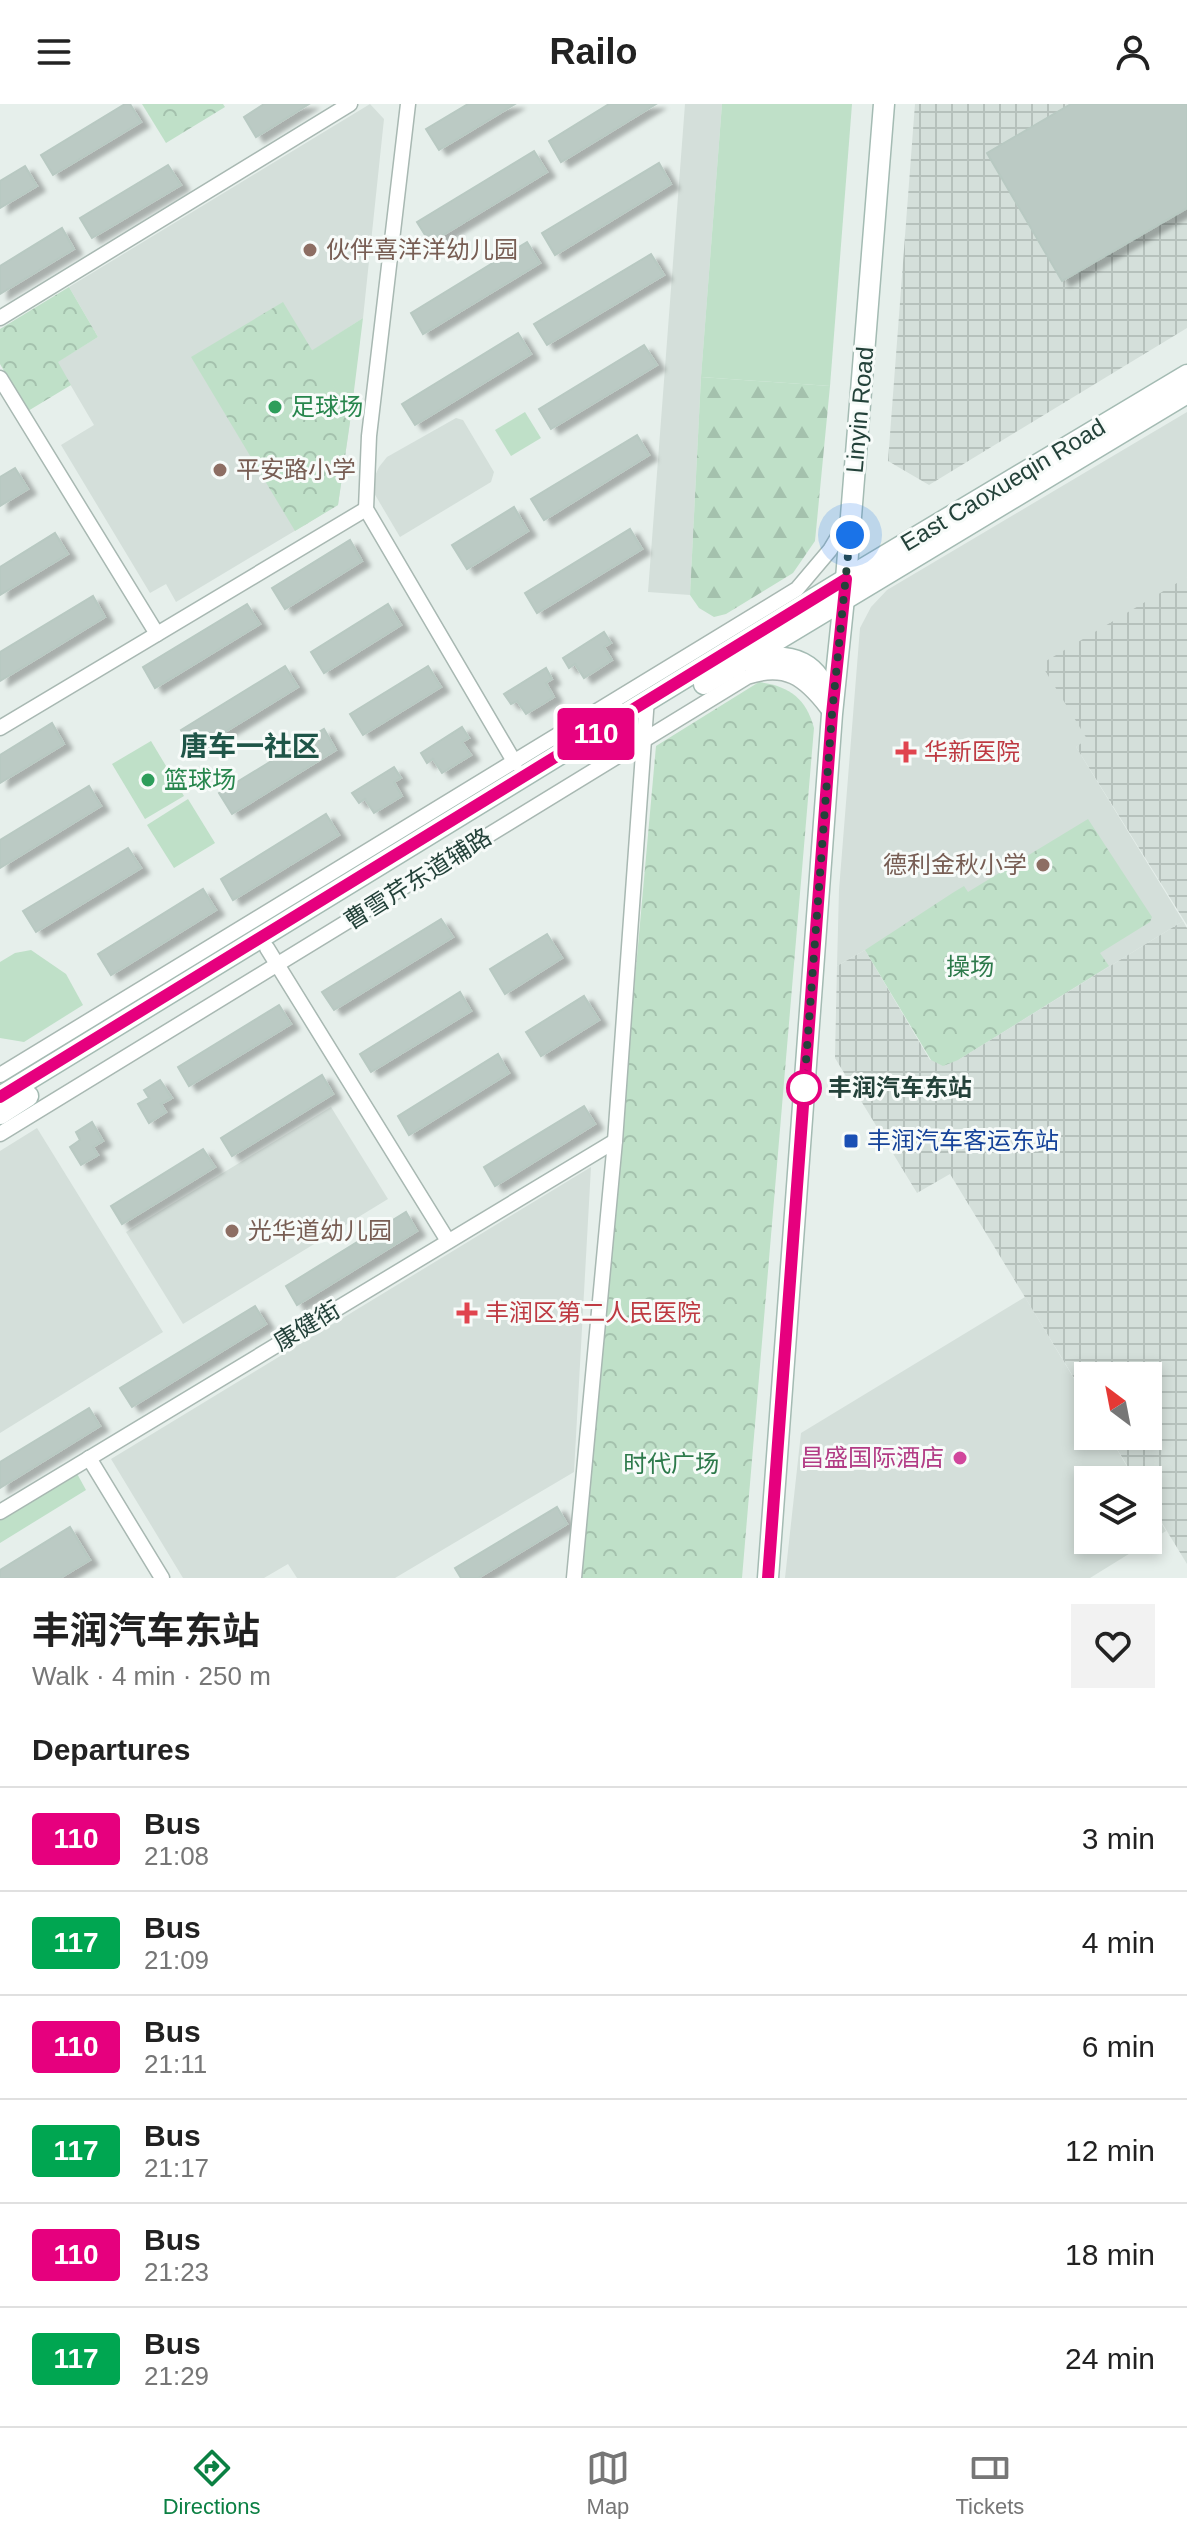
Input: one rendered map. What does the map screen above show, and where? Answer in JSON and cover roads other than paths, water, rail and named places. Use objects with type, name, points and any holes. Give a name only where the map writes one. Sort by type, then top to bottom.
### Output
[{"type":"main road","name":"Linyin Road","points":[[768,1578],[832,714],[846,588],[884,104]]},
{"type":"main road","name":"East Caoxueqin Road","points":[[0,1097],[644,722],[846,588],[1187,375]]},
{"type":"main road","name":"East Caoxueqin Road","points":[[0,1114],[272,957],[734,665],[846,588],[1187,393]]},
{"type":"main road","points":[[734,665],[774,656],[806,663],[826,690],[832,714]]},
{"type":"street","points":[[0,318],[350,104]]},
{"type":"street","points":[[408,104],[369,436],[366,509],[515,763]]},
{"type":"street","points":[[0,378],[157,634]]},
{"type":"street","points":[[0,728],[366,509]]},
{"type":"street","name":"曹雪芹东道辅路","points":[[0,1075],[797,589],[830,550],[852,513]]},
{"type":"street","points":[[644,722],[747,677],[779,670],[797,675],[832,714]]},
{"type":"street","points":[[574,1578],[615,1141],[644,722],[652,678]]},
{"type":"street","points":[[0,1134],[272,957],[448,1241]]},
{"type":"street","name":"康健街","points":[[0,1512],[615,1141]]},
{"type":"street","points":[[89,1458],[162,1578]]},
{"type":"place","name":"伙伴喜洋洋幼儿园","points":[[310,250]]},
{"type":"place","name":"足球场","points":[[275,407]]},
{"type":"place","name":"平安路小学","points":[[220,470]]},
{"type":"place","name":"华新医院","points":[[906,752]]},
{"type":"place","name":"篮球场","points":[[148,780]]},
{"type":"place","name":"德利金秋小学","points":[[1043,865]]},
{"type":"place","name":"丰润汽车东站","points":[[804,1088]]},
{"type":"place","name":"丰润汽车客运东站","points":[[851,1141]]},
{"type":"place","name":"光华道幼儿园","points":[[232,1231]]},
{"type":"place","name":"丰润区第二人民医院","points":[[467,1313]]},
{"type":"place","name":"昌盛国际酒店","points":[[960,1458]]},
{"type":"district","name":"唐车一社区","points":[[250,746]]},
{"type":"park label","name":"操场","points":[[970,967]]},
{"type":"park label","name":"时代广场","points":[[671,1464]]}]
